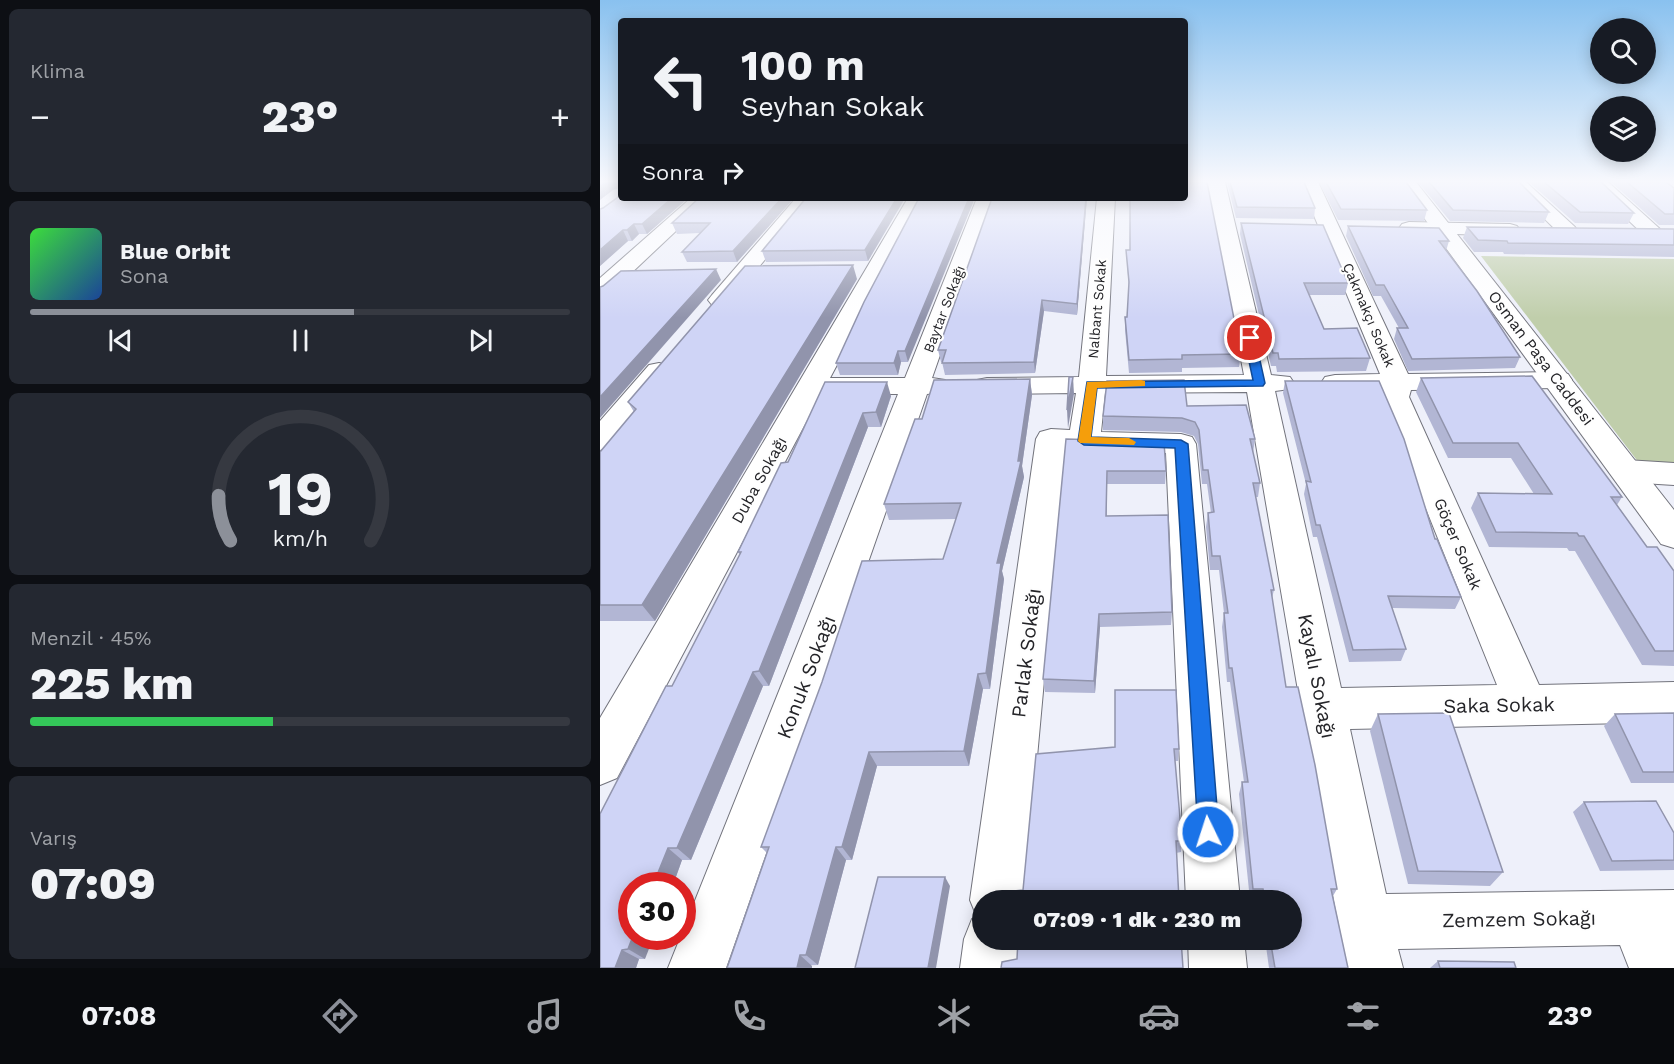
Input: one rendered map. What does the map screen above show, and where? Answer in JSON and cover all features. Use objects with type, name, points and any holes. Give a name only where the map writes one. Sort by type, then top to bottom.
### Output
[{"type":"street","points":[[600,290],[670,227]]},
{"type":"street","points":[[706,316],[733,271],[777,227]]},
{"type":"street","name":"Duba Sokağı","points":[[600,762],[811,386],[866,270],[896,227]]},
{"type":"street","name":"Baytar Sokağı","points":[[915,386],[975,227]]},
{"type":"street","name":"Nalbant Sokak","points":[[1084,441],[1092,384],[1104,227]]},
{"type":"street","name":"Kayalı Sokağı","points":[[1226,227],[1259,383],[1368,945]]},
{"type":"street","points":[[1313,227],[1342,228]]},
{"type":"street","points":[[1564,227],[1568,231]]},
{"type":"street","points":[[1647,227],[1653,233]]},
{"type":"street","name":"Çakmakçı Sokak","points":[[1342,228],[1398,383]]},
{"type":"street","points":[[1387,228],[1590,231]]},
{"type":"street","name":"Osman Paşa Caddesi","points":[[1443,229],[1674,535]]},
{"type":"street","points":[[1624,232],[1674,233]]},
{"type":"street","points":[[733,271],[777,271]]},
{"type":"street","points":[[620,272],[654,272]]},
{"type":"street","points":[[600,440],[676,351]]},
{"type":"street","points":[[811,386],[1558,380]]},
{"type":"street","name":"Göçer Sokak","points":[[1398,383],[1395,397],[1526,704]]},
{"type":"street","name":"Konuk Sokağı","points":[[697,968],[915,386]]},
{"type":"street","name":"Parlak Sokağı","points":[[998,890],[1051,439],[1084,441]]},
{"type":"street","points":[[1084,441],[1181,444],[1212,890]]},
{"type":"street","points":[[1626,471],[1674,474]]},
{"type":"street","name":"Saka Sokak","points":[[1323,709],[1674,702]]},
{"type":"street","points":[[1655,917],[1658,968]]},
{"type":"street","name":"Zemzem Sokağı","points":[[1368,945],[1655,917]]},
{"type":"street","points":[[988,968],[990,950]]},
{"type":"street","points":[[1217,950],[1218,968]]},
{"type":"green space","points":[[1481,256],[1674,259],[1674,465],[1639,463]]},
{"type":"building","points":[[600,227],[630,227],[623,230],[600,250]]},
{"type":"building","points":[[706,227],[755,227],[733,251],[682,252]]},
{"type":"building","points":[[782,227],[879,227],[865,250],[762,251]]},
{"type":"building","points":[[904,227],[957,227],[905,351],[898,351],[894,363],[836,363],[864,302]]},
{"type":"building","points":[[982,227],[1084,227],[1077,304],[1042,300],[1034,362],[942,363],[946,350],[938,350]]},
{"type":"building","points":[[1130,227],[1216,227],[1241,354],[1182,355],[1182,359],[1129,360],[1125,317],[1127,317],[1129,282],[1126,250],[1130,250]]},
{"type":"building","points":[[1242,227],[1324,227],[1348,283],[1304,283],[1324,329],[1357,328],[1370,358],[1279,359],[1278,353],[1273,353]]},
{"type":"building","points":[[1349,227],[1439,228],[1449,241],[1439,241],[1477,291],[1520,357],[1412,359],[1397,328],[1408,328],[1384,285],[1376,285]]},
{"type":"building","points":[[1467,227],[1674,229],[1674,245],[1508,243],[1507,241],[1478,240]]},
{"type":"building","points":[[853,265],[642,605],[600,605],[600,452],[636,409],[628,402],[745,266]]},
{"type":"building","points":[[716,269],[600,397],[600,287],[621,271]]},
{"type":"building","points":[[1532,376],[1622,497],[1611,497],[1647,547],[1657,547],[1674,571],[1674,651],[1655,651],[1584,536],[1579,536],[1577,533],[1496,532],[1478,493],[1552,494],[1518,443],[1453,443],[1421,378]]},
{"type":"building","points":[[1069,377],[1073,377],[1067,410]]},
{"type":"building","points":[[1030,379],[1018,461],[1021,461],[997,563],[1001,563],[986,673],[978,674],[964,751],[869,752],[842,847],[836,847],[806,955],[800,955],[797,968],[727,968],[769,847],[761,847],[822,682],[862,561],[943,559],[961,503],[884,504],[915,419],[922,419],[934,380]]},
{"type":"building","points":[[1184,380],[1187,406],[1246,405],[1255,439],[1250,439],[1260,483],[1253,483],[1274,590],[1271,590],[1286,687],[1298,687],[1315,765],[1337,889],[1331,889],[1348,968],[1275,968],[1272,950],[1302,950],[1302,890],[1253,889],[1242,782],[1248,782],[1232,668],[1229,668],[1224,613],[1228,613],[1220,556],[1212,556],[1208,513],[1214,512],[1208,470],[1203,470],[1199,430],[1195,422],[1182,418],[1103,416],[1107,381]]},
{"type":"building","points":[[1285,381],[1379,381],[1404,439],[1435,539],[1437,539],[1461,597],[1388,596],[1406,649],[1353,650],[1320,525],[1316,525],[1306,481],[1311,482]]},
{"type":"building","points":[[825,382],[887,382],[876,412],[863,413],[759,671],[753,672],[677,848],[668,848],[658,872],[618,872],[618,950],[622,950],[615,968],[600,968],[600,814],[666,686],[672,686],[741,552],[738,552],[781,463],[788,462]]},
{"type":"building","points":[[1066,439],[1164,442],[1166,471],[1107,471],[1106,516],[1168,515],[1172,612],[1099,614],[1094,681],[1043,679]]},
{"type":"building","points":[[1115,690],[1176,690],[1179,749],[1174,749],[1182,841],[1176,841],[1178,890],[1023,890],[1036,754],[1115,747]]},
{"type":"building","points":[[1449,713],[1503,872],[1418,871],[1378,714]]},
{"type":"building","points":[[1674,713],[1674,772],[1643,772],[1615,714]]},
{"type":"building","points":[[1656,801],[1674,833],[1674,860],[1612,861],[1584,802]]},
{"type":"building","points":[[878,877],[945,877],[928,968],[855,968]]},
{"type":"building","points":[[1017,950],[1182,950],[1183,968],[1001,968],[1002,962],[1017,959]]},
{"type":"building","points":[[1438,961],[1514,962],[1516,968],[1440,968]]},
{"type":"slow traffic","points":[[1129,442],[1084,441],[1092,384],[1141,384]]},
{"type":"route","points":[[1208,832],[1181,444],[1084,441],[1092,384],[1259,383],[1250,338]]}]
